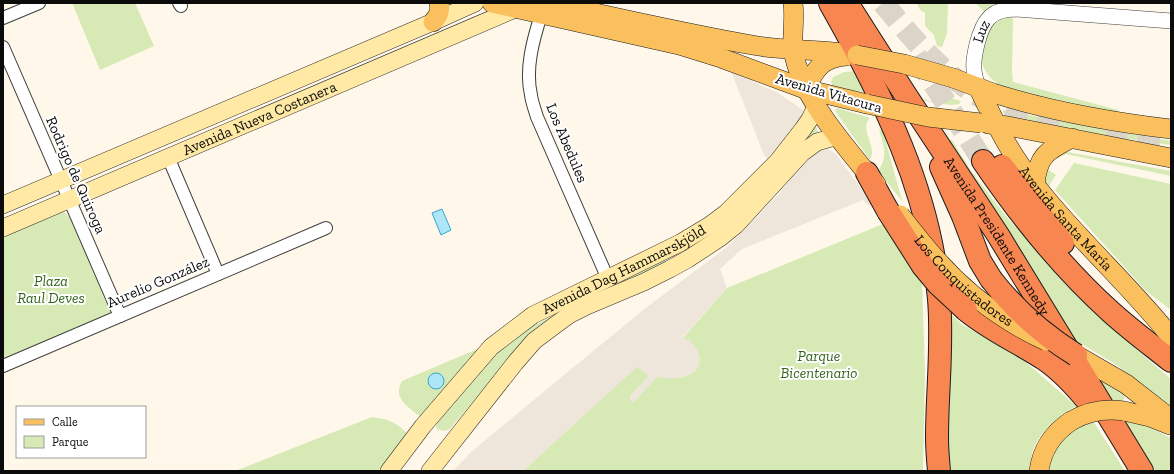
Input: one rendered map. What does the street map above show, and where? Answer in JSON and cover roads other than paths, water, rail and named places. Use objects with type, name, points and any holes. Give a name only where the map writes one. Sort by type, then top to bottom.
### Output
[{"type":"highway","points":[[830,3],[888,112],[899,138],[924,213],[936,271],[940,305],[937,439],[939,471]]},
{"type":"highway","name":"Avenida Presidente Kennedy","points":[[847,3],[998,235],[1142,471]]},
{"type":"highway","points":[[905,94],[955,197],[980,261],[991,279],[1014,307],[1028,320],[1076,355]]},
{"type":"highway","name":"Avenida Presidente Kennedy","points":[[1128,298],[1077,260],[988,158],[1012,204],[1062,263],[1112,314],[1171,361]]},
{"type":"highway","points":[[867,173],[891,210],[923,266],[938,284],[966,310],[995,331],[1045,359],[1060,372],[1097,412],[1142,471]]},
{"type":"highway","points":[[1128,298],[1147,327],[1171,354]]},
{"type":"highway","points":[[1136,333],[1171,354]]},
{"type":"highway","points":[[931,471],[937,439]]},
{"type":"main road","points":[[433,22],[440,11],[439,3]]},
{"type":"main road","name":"Avenida Nueva Costanera","points":[[3,205],[475,3]]},
{"type":"main road","name":"Avenida Vitacura","points":[[492,3],[515,9],[546,9],[759,46],[845,54],[904,64],[953,78],[993,93],[1028,103],[1095,118],[1171,129]]},
{"type":"main road","name":"Avenida Nueva Costanera","points":[[3,228],[515,9]]},
{"type":"main road","name":"Avenida Vitacura","points":[[546,9],[721,58],[805,89],[867,104],[928,117],[989,124],[1072,138],[1171,158]]},
{"type":"main road","points":[[759,46],[772,40],[788,27],[794,11]]},
{"type":"main road","points":[[794,11],[793,48],[797,67],[805,89],[838,136],[867,173]]},
{"type":"main road","points":[[805,89],[818,67],[824,62],[845,54]]},
{"type":"main road","points":[[285,85],[295,91],[300,101]]},
{"type":"main road","name":"Avenida Santa María","points":[[978,87],[989,124],[1010,149],[1035,184],[1128,298],[1171,337]]},
{"type":"main road","name":"Avenida Dag Hammarskjöld","points":[[389,471],[424,426],[491,347],[502,337],[533,315],[680,243],[710,225],[726,213],[778,161],[810,119],[816,106]]},
{"type":"main road","name":"Avenida Dag Hammarskjöld","points":[[430,471],[534,341],[569,315],[644,282],[688,259],[714,242],[736,225],[807,148],[822,140],[838,136]]},
{"type":"main road","points":[[1035,184],[1036,172],[1040,161],[1047,153],[1072,138]]},
{"type":"main road","name":"Los Conquistadores","points":[[891,210],[936,260],[980,300],[1010,322],[1112,375],[1171,419]]},
{"type":"main road","points":[[1039,471],[1042,456],[1051,439],[1062,428],[1083,414],[1096,410],[1110,409],[1150,417],[1171,425]]},
{"type":"street","points":[[3,18],[39,3]]},
{"type":"street","name":"Los Abedules","points":[[546,9],[531,52],[529,74],[530,94],[537,117],[608,279]]},
{"type":"street","name":"Luz","points":[[978,87],[973,66],[981,28],[992,14],[1003,10],[1016,9],[1171,20]]},
{"type":"street","name":"Rodrigo de Quiroga","points":[[3,47],[120,316]]},
{"type":"street","points":[[168,158],[218,274]]},
{"type":"street","name":"Aurelio González","points":[[3,366],[326,228]]},
{"type":"water","points":[[442,209],[451,230],[441,235],[432,213]]},
{"type":"water","points":[[436,373],[443,378],[444,381],[439,388],[436,389],[429,384],[428,381],[433,374]]},
{"type":"tunnel","points":[[883,3],[912,37],[942,68],[975,94],[1015,115],[1065,129]]},
{"type":"tunnel","points":[[916,56],[983,161]]},
{"type":"tunnel","points":[[1105,137],[1134,141],[1171,142]]},
{"type":"park label","name":"Plaza Raul Deves","points":[[51,290]]},
{"type":"park label","name":"Parque Bicentenario","points":[[819,364]]}]
